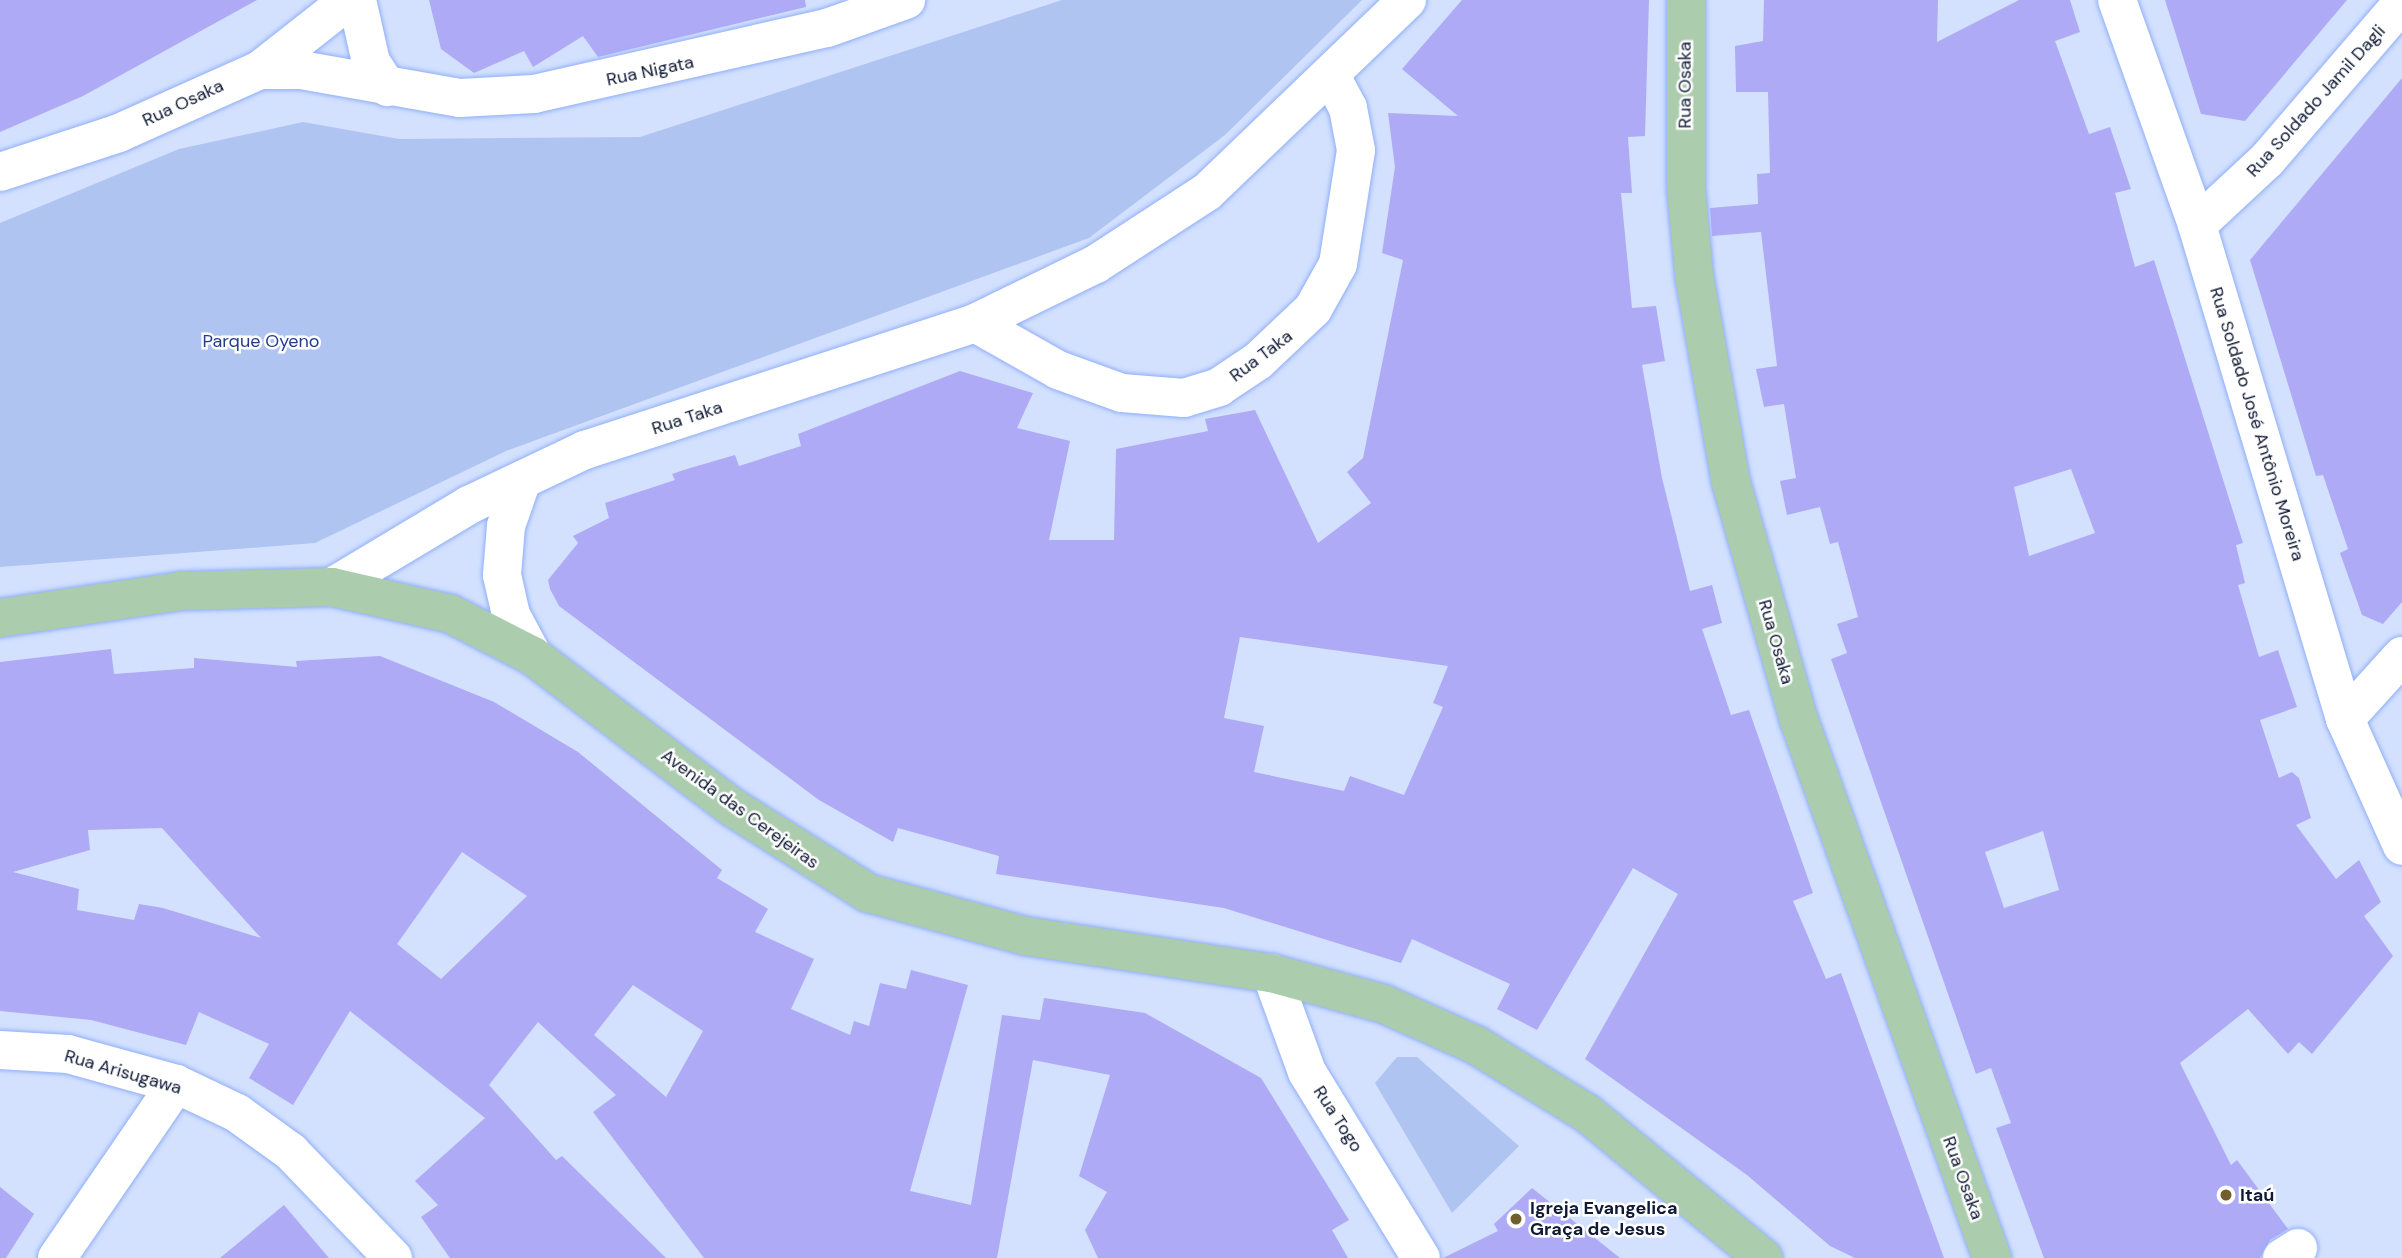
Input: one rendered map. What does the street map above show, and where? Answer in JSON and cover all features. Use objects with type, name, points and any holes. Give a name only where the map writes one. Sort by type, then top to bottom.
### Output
[{"type":"main road","name":"Rua Osaka","points":[[1686,0],[1686,188],[1694,275],[1731,482],[1799,720],[1992,1258]]},
{"type":"main road","name":"Avenida das Cerejeiras","points":[[0,618],[181,591],[332,587],[451,614],[533,656],[732,807],[867,893],[1025,936],[1271,973],[1384,1004],[1476,1045],[1588,1114],[1763,1258]]},
{"type":"street","name":"Rua Osaka","points":[[0,172],[119,133],[260,70],[348,0]]},
{"type":"street","points":[[357,0],[371,62],[387,87]]},
{"type":"street","name":"Rua Nigata","points":[[260,70],[301,70],[460,98],[534,94],[735,51],[906,0]]},
{"type":"street","name":"Rua Taka","points":[[332,587],[522,480],[585,450],[975,323],[1161,224],[1207,192],[1332,78],[1407,0]]},
{"type":"street","name":"Rua Soldado José Antônio Moreira","points":[[2117,0],[2197,225],[2345,719],[2402,846]]},
{"type":"street","name":"Rua Soldado Jamil Dagli","points":[[2197,225],[2267,159],[2402,3]]},
{"type":"street","name":"Rua Taka","points":[[975,323],[1058,370],[1122,393],[1184,398],[1219,387],[1258,361],[1307,318],[1338,264],[1356,150],[1348,108],[1332,78]]},
{"type":"street","points":[[522,480],[506,526],[502,575],[510,615],[533,656]]},
{"type":"street","points":[[2345,719],[2402,656]]},
{"type":"street","name":"Rua Togo","points":[[1271,973],[1307,1072],[1421,1258]]},
{"type":"street","name":"Rua Arisugawa","points":[[0,1050],[68,1054],[176,1084],[237,1113],[291,1152],[393,1258]]},
{"type":"street","points":[[57,1258],[176,1084]]},
{"type":"green space","name":"Parque Oyeno","points":[[1062,0],[1362,0],[1225,135],[1089,238],[506,451],[315,543],[0,567],[0,223],[179,149],[303,122],[399,139],[640,137]]},
{"type":"green space","points":[[1397,1057],[1417,1057],[1519,1146],[1452,1213],[1375,1083]]},
{"type":"building","points":[[0,0],[257,0],[83,96],[0,132]]},
{"type":"building","points":[[429,0],[805,0],[806,7],[598,57],[583,36],[533,67],[524,51],[474,73],[441,49]]},
{"type":"building","points":[[1462,0],[1649,0],[1645,136],[1628,137],[1632,193],[1621,193],[1632,308],[1656,306],[1665,361],[1642,365],[1662,478],[1690,591],[1712,585],[1722,623],[1702,629],[1731,715],[1749,710],[1813,893],[1793,901],[1826,979],[1841,973],[1944,1258],[1855,1258],[1830,1246],[1747,1175],[1585,1059],[1678,894],[1633,868],[1537,1030],[1497,1009],[1510,984],[1412,939],[1401,963],[1224,908],[996,874],[999,856],[898,828],[893,842],[819,800],[559,606],[550,589],[548,580],[578,543],[573,536],[609,518],[605,503],[675,480],[672,474],[735,455],[739,466],[801,446],[798,434],[960,371],[1033,393],[1017,428],[1070,441],[1049,540],[1114,540],[1116,449],[1208,431],[1205,419],[1255,410],[1318,543],[1371,503],[1347,472],[1363,458],[1403,260],[1382,253],[1395,167],[1388,113],[1458,116],[1402,69]],"holes":[[[1240,637],[1448,666],[1433,703],[1443,707],[1404,795],[1350,776],[1344,791],[1254,772],[1264,726],[1224,718]]]},
{"type":"building","points":[[1764,0],[1938,0],[1937,42],[2019,0],[2070,0],[2080,32],[2055,41],[2089,134],[2110,127],[2131,189],[2115,193],[2135,267],[2154,260],[2243,543],[2236,545],[2245,583],[2238,585],[2259,657],[2278,650],[2297,707],[2260,720],[2279,778],[2292,772],[2299,778],[2311,818],[2296,825],[2336,879],[2359,860],[2381,902],[2364,916],[2393,956],[2312,1054],[2299,1042],[2288,1054],[2248,1009],[2180,1063],[2231,1165],[2237,1160],[2288,1229],[2270,1240],[2260,1258],[2044,1258],[1996,1128],[2011,1123],[1991,1068],[1976,1074],[1831,659],[1847,653],[1837,624],[1858,617],[1838,542],[1830,544],[1820,507],[1787,515],[1780,481],[1796,478],[1784,404],[1764,407],[1756,369],[1777,366],[1761,232],[1712,236],[1710,208],[1758,204],[1757,174],[1770,173],[1768,92],[1736,92],[1735,46],[1763,41]],"holes":[[[2071,469],[2095,533],[2029,556],[2014,487]],[[2043,831],[2059,890],[2004,908],[1985,852]]]},
{"type":"building","points":[[2165,0],[2347,0],[2245,121],[2201,114]]},
{"type":"building","points":[[2402,78],[2402,602],[2383,624],[2362,615],[2340,553],[2348,549],[2323,475],[2316,476],[2250,260]]},
{"type":"building","points":[[111,649],[114,674],[194,668],[194,658],[297,667],[296,661],[380,656],[494,702],[578,752],[722,870],[717,878],[768,909],[755,932],[814,959],[791,1009],[850,1035],[854,1021],[869,1026],[880,983],[906,989],[911,970],[968,985],[910,1191],[971,1205],[1002,1015],[1040,1020],[1044,998],[1145,1013],[1261,1078],[1349,1220],[1332,1230],[1348,1258],[1098,1258],[1085,1230],[1107,1192],[1079,1176],[1110,1075],[1033,1060],[997,1258],[704,1258],[593,1112],[616,1095],[538,1022],[489,1085],[556,1160],[562,1156],[666,1258],[450,1258],[421,1217],[438,1205],[415,1181],[485,1118],[350,1011],[293,1105],[249,1078],[269,1044],[199,1012],[186,1045],[91,1020],[0,1011],[0,662]],"holes":[[[162,828],[261,938],[163,908],[139,904],[134,920],[77,910],[79,889],[13,872],[90,850],[88,830]],[[462,852],[527,896],[441,979],[397,944]],[[633,985],[703,1031],[666,1097],[594,1035]]]},
{"type":"building","points":[[0,1187],[34,1214],[6,1258],[0,1258]]},
{"type":"building","points":[[1532,1188],[1620,1258],[1443,1258],[1498,1231],[1494,1224]]},
{"type":"building","points":[[284,1205],[329,1258],[220,1258]]},
{"type":"place","name":"Itaú","points":[[2226,1195]]},
{"type":"place","name":"Igreja Evangelica Graça de Jesus","points":[[1516,1219]]}]
